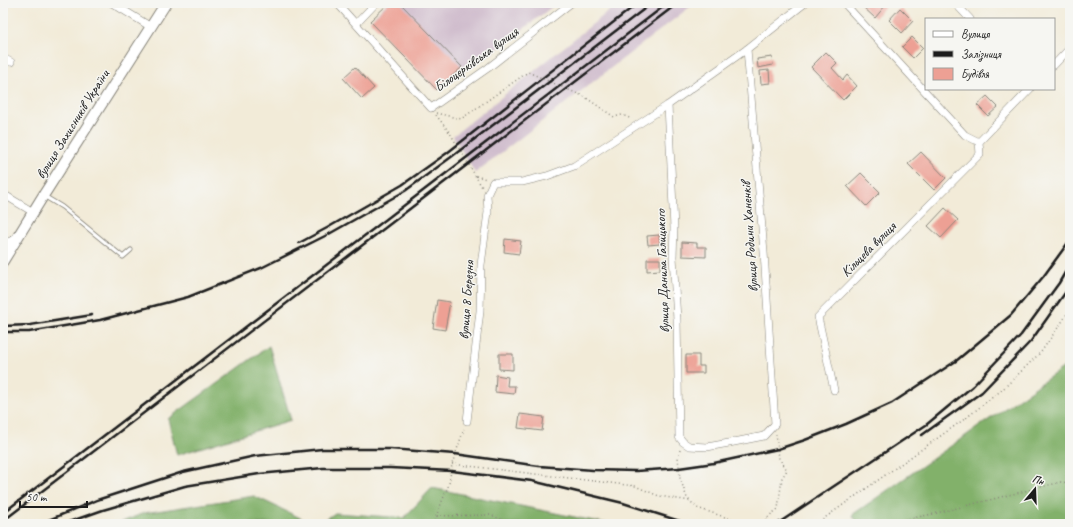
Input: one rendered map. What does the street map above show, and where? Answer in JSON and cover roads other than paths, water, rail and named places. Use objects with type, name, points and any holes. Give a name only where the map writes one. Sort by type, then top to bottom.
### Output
[{"type":"main road","name":"вулиця Захисників України","points":[[3,261],[166,3]]},
{"type":"street","points":[[112,3],[151,27]]},
{"type":"street","name":"Білоцерківська вулиця","points":[[337,3],[431,108],[488,68],[571,3]]},
{"type":"street","points":[[356,24],[376,3]]},
{"type":"street","points":[[668,105],[747,49],[805,3]]},
{"type":"street","points":[[844,3],[965,135],[979,142]]},
{"type":"street","points":[[955,3],[969,18]]},
{"type":"street","points":[[1055,64],[1070,48]]},
{"type":"street","name":"вулиця Родини Ханенків","points":[[681,440],[688,446],[707,447],[764,436],[775,424],[764,260],[747,49]]},
{"type":"street","points":[[3,58],[10,62]]},
{"type":"street","name":"Кільцева вулиця","points":[[834,390],[818,317],[980,154],[979,142],[1029,90]]},
{"type":"street","name":"вулиця 8 Березня","points":[[467,421],[480,311],[481,265],[488,212],[487,196],[493,182],[522,182],[554,174],[574,166],[668,105]]},
{"type":"street","name":"вулиця Данила Галицького","points":[[668,105],[674,228],[673,257],[677,319],[681,440]]},
{"type":"street","points":[[3,194],[33,212]]},
{"type":"street","points":[[3,243],[17,239]]},
{"type":"lane","points":[[44,196],[62,207],[123,257],[131,250]]},
{"type":"railway","points":[[299,243],[402,185],[447,153],[638,3]]},
{"type":"railway","points":[[3,332],[29,332],[100,320],[188,297],[261,268],[329,234],[405,191],[652,3]]},
{"type":"railway","points":[[3,513],[668,3]]},
{"type":"railway","points":[[3,521],[678,3]]},
{"type":"railway","points":[[39,524],[97,500],[183,472],[255,456],[322,449],[390,449],[455,454],[539,466],[593,470],[636,471],[679,468],[714,463],[778,449],[846,424],[892,403],[956,361],[1011,315],[1043,277],[1070,240]]},
{"type":"railway","points":[[777,524],[926,425],[973,386],[1021,335],[1059,283],[1070,264]]},
{"type":"railway","points":[[922,435],[982,392],[1031,341],[1070,286]]},
{"type":"railway","points":[[3,326],[30,325],[92,315]]},
{"type":"railway","points":[[63,524],[103,510],[185,486],[259,474],[323,468],[390,468],[452,471],[532,481],[623,503],[689,524]]}]
